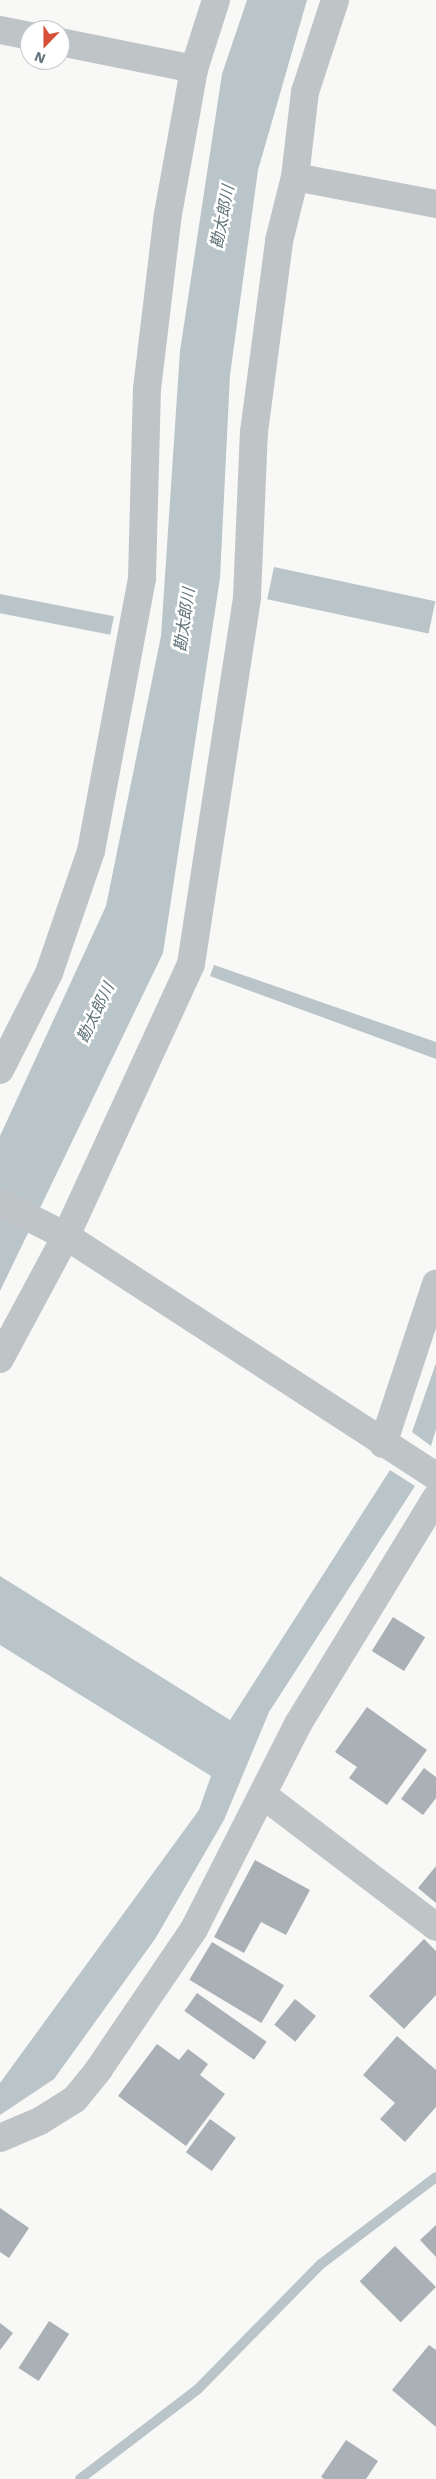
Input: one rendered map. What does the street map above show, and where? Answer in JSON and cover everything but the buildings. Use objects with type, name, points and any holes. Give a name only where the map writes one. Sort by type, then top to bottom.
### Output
[{"type":"street","points":[[0,1070],[50,973],[91,851],[142,578],[147,389],[168,214],[194,69],[216,0]]},
{"type":"street","points":[[0,1359],[66,1236],[191,964],[247,597],[254,432],[279,241],[295,177],[305,92],[335,0]]},
{"type":"street","points":[[0,30],[20,34]]},
{"type":"street","points":[[70,44],[194,69]]},
{"type":"street","points":[[295,177],[436,204]]},
{"type":"street","points":[[0,1203],[66,1236],[383,1444],[436,1476]]},
{"type":"street","points":[[383,1444],[436,1284]]},
{"type":"street","points":[[0,2138],[40,2121],[75,2099],[100,2070],[194,1929],[298,1724],[436,1498]]},
{"type":"street","points":[[263,1795],[436,1927]]},
{"type":"water","name":"勘太郎川","points":[[247,0],[307,0],[258,170],[230,375],[220,578],[163,953],[0,1291],[0,1136],[106,906],[161,636],[180,351],[222,74]]},
{"type":"water","points":[[274,567],[435,601],[429,634],[267,599]]},
{"type":"water","points":[[0,594],[114,616],[110,635],[0,613]]},
{"type":"water","points":[[214,965],[436,1042],[436,1059],[210,976]]},
{"type":"water","points":[[436,1363],[436,1429],[431,1446],[412,1432]]},
{"type":"water","points":[[390,1470],[415,1486],[269,1712],[224,1820],[155,1939],[54,2079],[0,2115],[0,2083],[199,1810],[211,1776],[0,1645],[0,1576],[230,1720]]},
{"type":"waterway","points":[[80,2479],[198,2389],[321,2264],[436,2177]]}]
